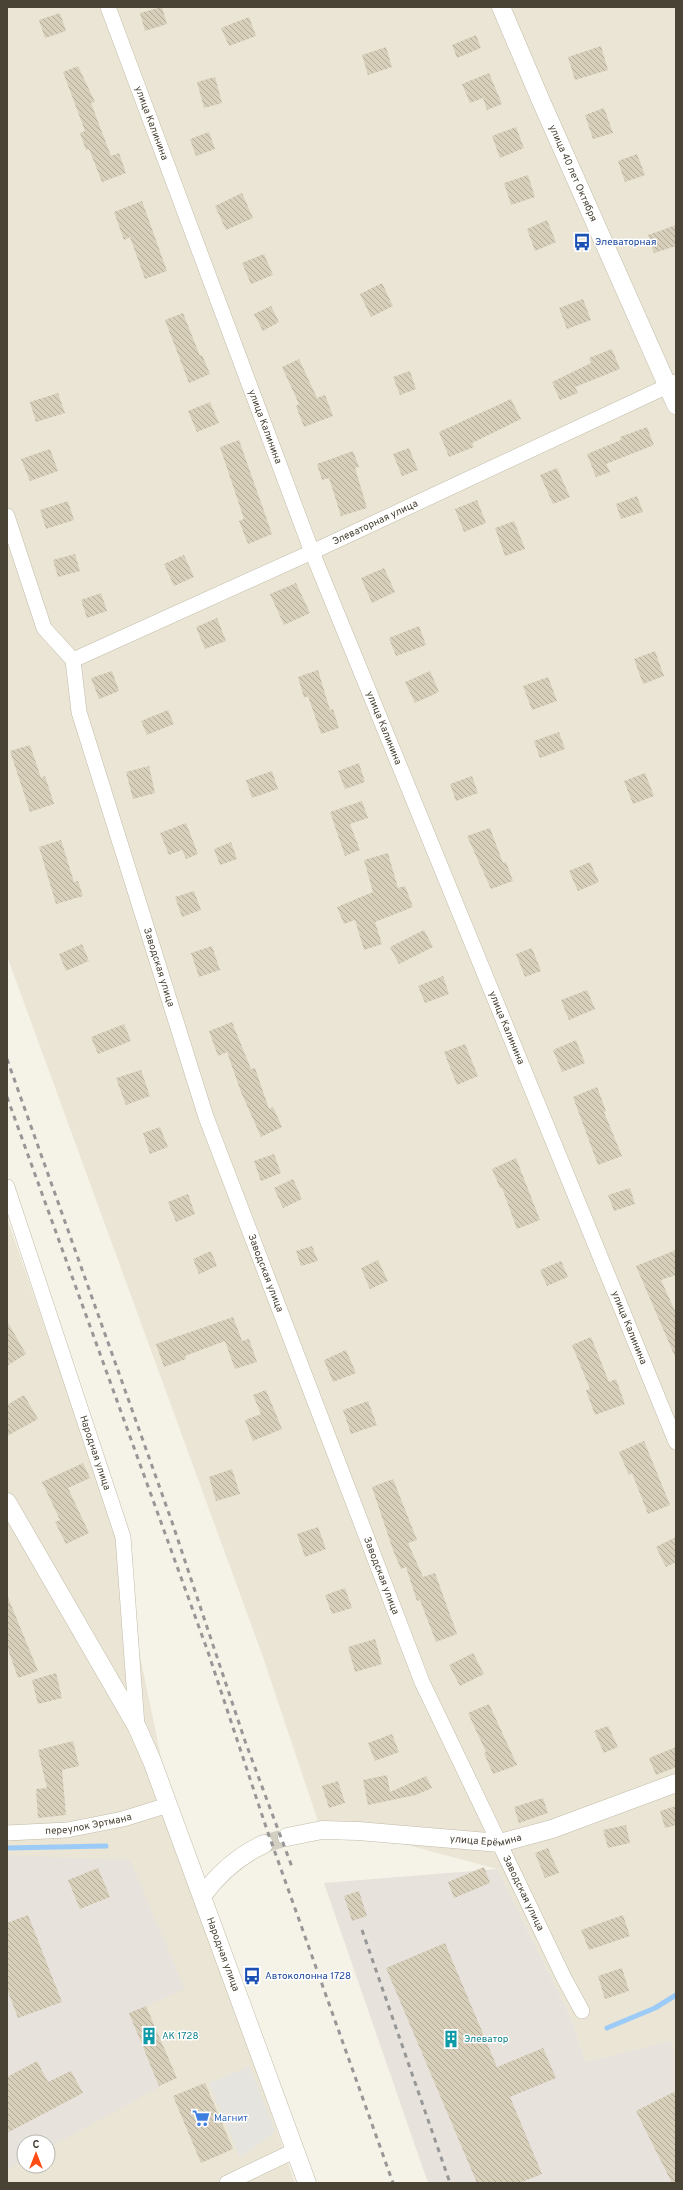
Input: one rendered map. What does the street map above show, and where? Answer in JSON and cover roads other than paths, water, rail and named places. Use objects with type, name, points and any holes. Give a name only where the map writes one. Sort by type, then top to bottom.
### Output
[{"type":"street","name":"улица Калинина","points":[[108,7],[312,552],[676,1442]]},
{"type":"street","name":"улица 40 лет Октября","points":[[501,7],[541,101],[672,384],[676,405]]},
{"type":"street","name":"Элеваторная улица","points":[[73,660],[312,552],[672,384]]},
{"type":"street","points":[[7,516],[44,628],[73,660]]},
{"type":"street","name":"Заводская улица","points":[[73,660],[79,712],[206,1117],[422,1682],[564,1978],[582,2011]]},
{"type":"street","name":"Народная улица","points":[[7,1187],[123,1537],[137,1727]]},
{"type":"street","name":"Народная улица","points":[[7,1502],[137,1727],[202,1896],[307,2183]]},
{"type":"street","name":"улица Ерёмина","points":[[287,1837],[322,1830],[358,1831],[500,1843],[552,1829],[676,1783]]},
{"type":"street","name":"переулок Эртмана","points":[[7,1833],[74,1828],[123,1819],[168,1805]]},
{"type":"street","points":[[202,1896],[225,1868],[248,1852],[264,1844]]},
{"type":"street","points":[[227,2183],[296,2150]]},
{"type":"waterway","points":[[7,1848],[106,1846]]},
{"type":"waterway","points":[[607,2028],[655,2008],[676,1995]]},
{"type":"tunnel","points":[[264,1844],[287,1837]]},
{"type":"railway","points":[[7,1059],[172,1522],[245,1741],[292,1867]]},
{"type":"railway","points":[[7,1097],[208,1652],[267,1830],[393,2183]]},
{"type":"railway","points":[[362,1930],[450,2183]]},
{"type":"place","name":"Элеваторная","points":[[582,242]]},
{"type":"place","name":"Автоколонна 1728","points":[[252,1976]]},
{"type":"place","name":"АК 1728","points":[[149,2036]]},
{"type":"place","name":"Элеватор","points":[[451,2039]]},
{"type":"place","name":"Магнит","points":[[201,2118]]}]
